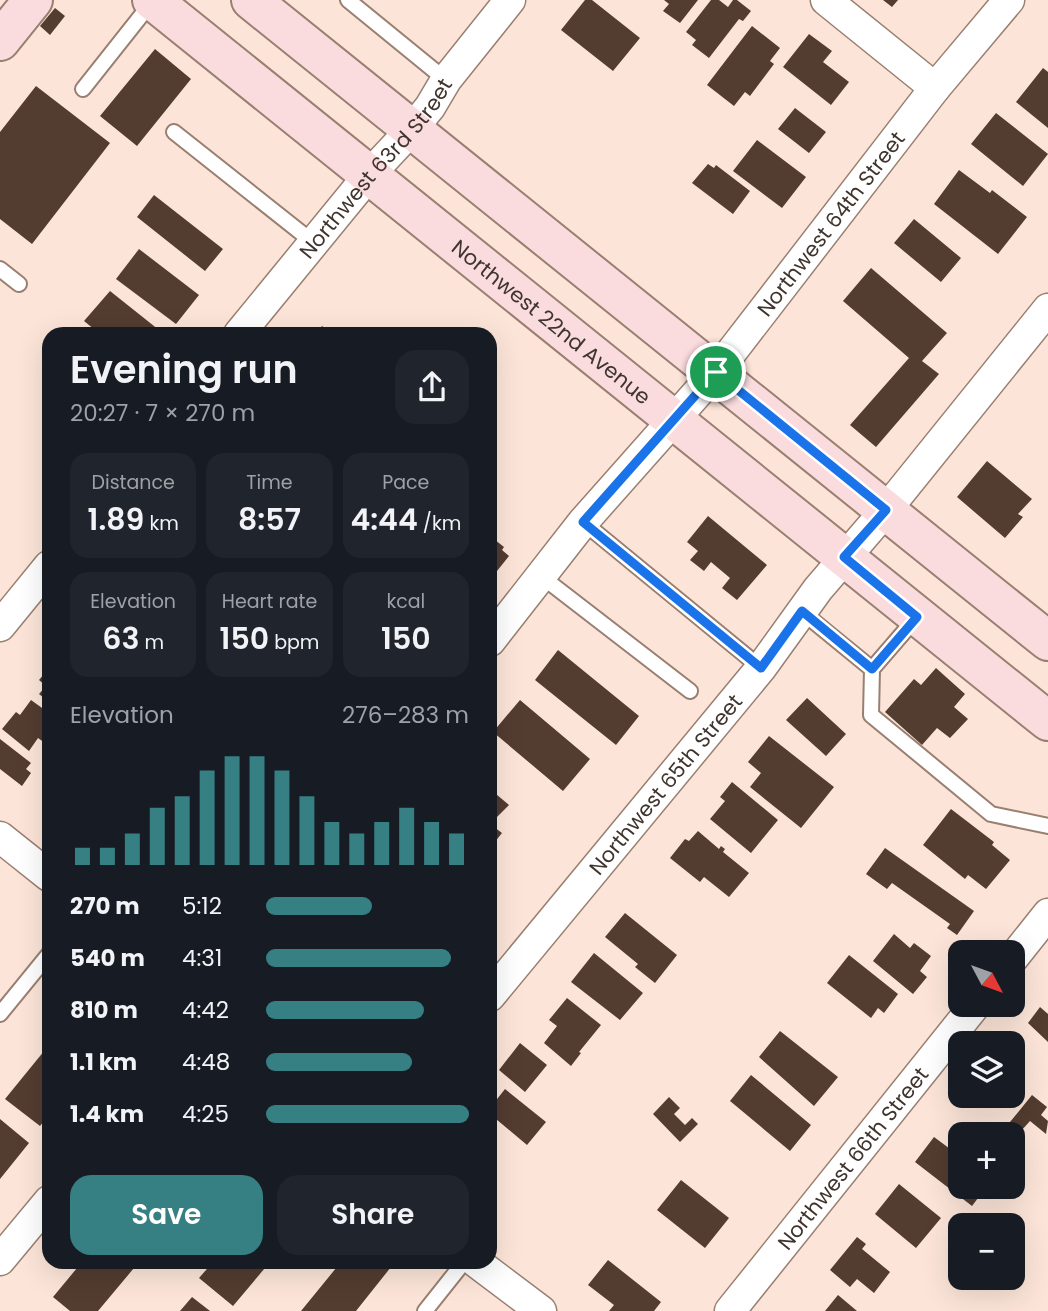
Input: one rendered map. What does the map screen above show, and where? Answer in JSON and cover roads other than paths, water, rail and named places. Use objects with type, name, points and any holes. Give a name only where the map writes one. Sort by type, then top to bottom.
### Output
[{"type":"main road","points":[[0,41],[33,0]]},
{"type":"main road","name":"Northwest 22nd Avenue","points":[[153,0],[1048,722]]},
{"type":"main road","points":[[251,0],[1048,641]]},
{"type":"street","name":"Northwest 63rd Street","points":[[245,327],[369,175],[430,107],[446,80],[510,0]]},
{"type":"street","points":[[825,0],[935,88]]},
{"type":"street","name":"Northwest 64th Street","points":[[497,633],[583,522],[716,372],[935,88],[1009,0]]},
{"type":"street","name":"Northwest 65th Street","points":[[497,988],[761,668],[844,557],[886,510],[1048,309]]},
{"type":"street","points":[[0,626],[42,575]]},
{"type":"street","points":[[0,837],[42,870]]},
{"type":"street","points":[[1026,942],[1048,914]]},
{"type":"street","name":"Northwest 66th Street","points":[[730,1311],[966,1017]]},
{"type":"street","points":[[0,1260],[42,1209]]},
{"type":"street","points":[[485,1269],[541,1311]]},
{"type":"lane","points":[[83,89],[153,0]]},
{"type":"lane","points":[[348,0],[446,80]]},
{"type":"lane","points":[[174,132],[314,243]]},
{"type":"lane","points":[[0,269],[19,284]]},
{"type":"lane","points":[[583,522],[761,668]]},
{"type":"lane","points":[[541,576],[690,691]]},
{"type":"lane","points":[[802,611],[872,669]]},
{"type":"lane","points":[[917,617],[872,669],[872,715],[991,814],[1048,825]]},
{"type":"lane","points":[[0,1014],[42,963]]},
{"type":"lane","points":[[425,1311],[458,1269]]}]
